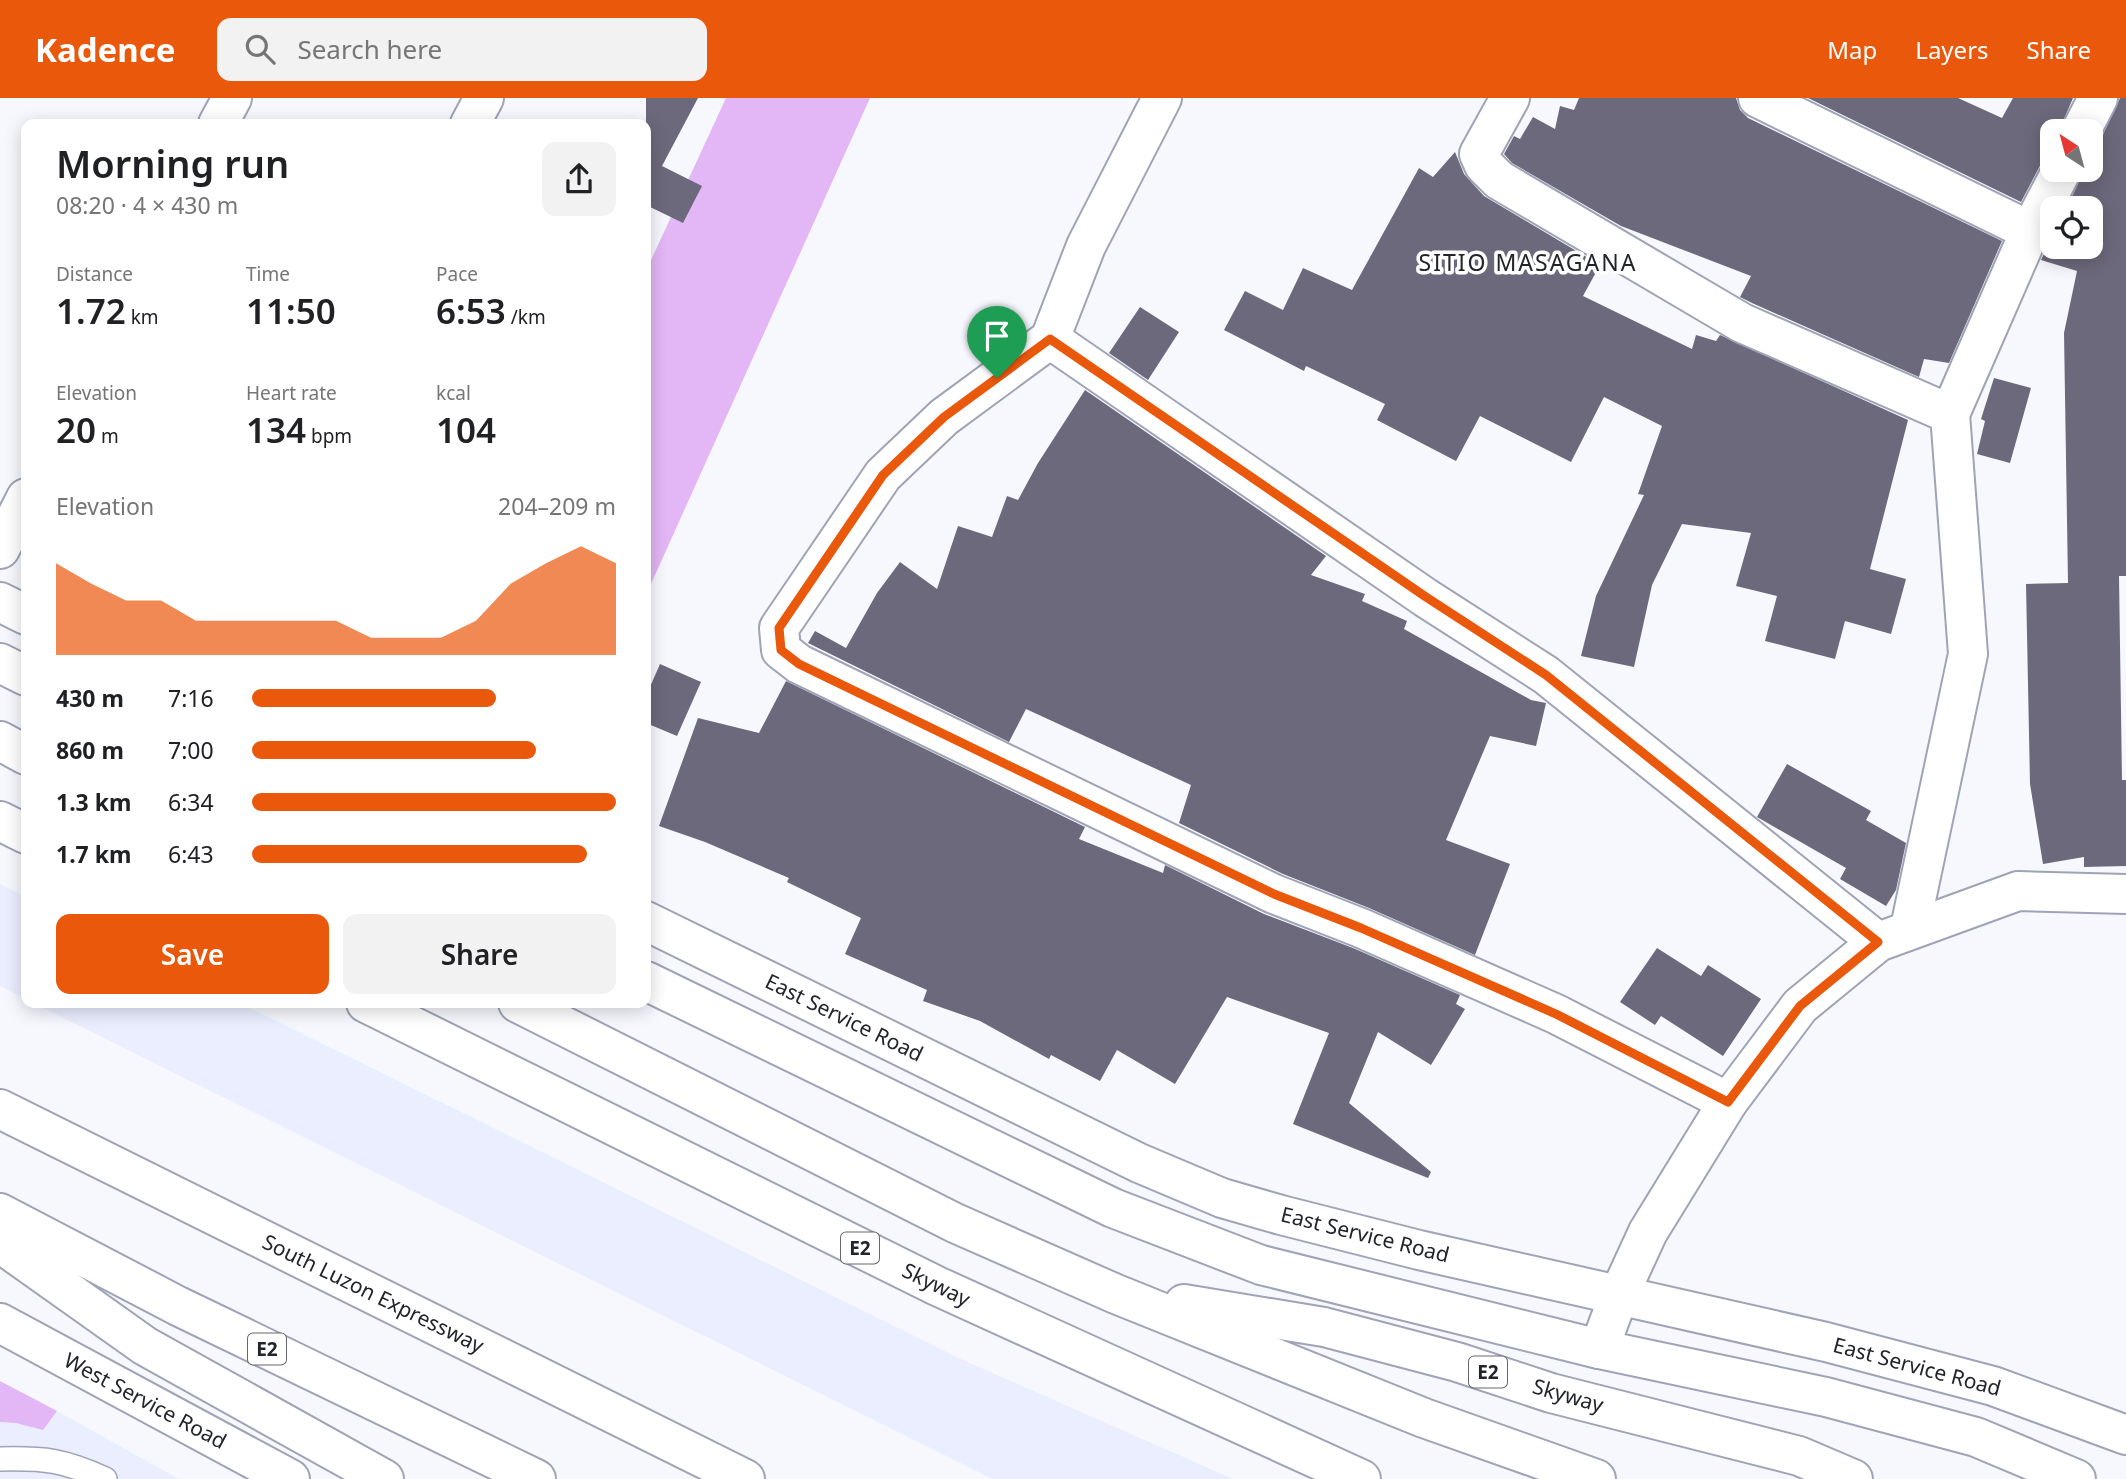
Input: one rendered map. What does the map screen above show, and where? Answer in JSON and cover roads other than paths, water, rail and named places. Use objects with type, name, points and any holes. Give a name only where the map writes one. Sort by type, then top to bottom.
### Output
[{"type":"main road","points":[[221,119],[232,98]]},
{"type":"main road","points":[[473,119],[484,98]]},
{"type":"main road","points":[[1162,98],[1086,246],[1050,339],[944,417],[883,475],[779,628],[781,650],[799,664],[1274,894],[1361,928],[1556,1014],[1728,1102]]},
{"type":"main road","points":[[1510,98],[1479,154],[1499,180],[1742,323],[1950,414]]},
{"type":"main road","points":[[1758,98],[2031,230]]},
{"type":"main road","points":[[2087,119],[2098,98]]},
{"type":"main road","points":[[1894,935],[1968,654],[1950,414],[2031,230],[2056,182]]},
{"type":"main road","points":[[1050,339],[1414,590],[1546,675],[1894,935]]},
{"type":"main road","points":[[0,549],[21,508]]},
{"type":"main road","points":[[0,602],[21,612]]},
{"type":"main road","points":[[0,663],[21,674]]},
{"type":"main road","points":[[0,741],[21,752]]},
{"type":"main road","points":[[0,821],[21,832]]},
{"type":"main road","points":[[1599,1349],[1619,1295],[1648,1232],[1728,1102],[1800,1006],[1894,935],[2018,891],[2126,894]]},
{"type":"main road","name":"East Service Road","points":[[651,923],[1139,1163],[1222,1198],[1419,1250],[1826,1342],[1993,1386],[2126,1436]]},
{"type":"main road","points":[[651,983],[1137,1218],[1261,1265],[1599,1349],[1826,1397],[1976,1437],[2076,1479]]},
{"type":"main road","name":"Skyway","points":[[376,1008],[937,1286],[1361,1479]]},
{"type":"main road","name":"Skyway","points":[[527,1008],[955,1223],[1116,1294],[1424,1418],[1596,1479]]},
{"type":"main road","name":"South Luzon Expressway","points":[[0,1109],[745,1479]]},
{"type":"main road","name":"E2","points":[[0,1213],[178,1306],[536,1479]]},
{"type":"main road","points":[[0,1243],[145,1346],[384,1479]]},
{"type":"main road","name":"Skyway","points":[[1116,1294],[1324,1327],[1457,1362],[1551,1393],[1800,1456],[1853,1479]]},
{"type":"main road","name":"West Service Road","points":[[0,1323],[290,1479]]},
{"type":"lane","points":[[0,1459],[44,1458],[74,1465],[105,1479]]},
{"type":"district","name":"SITIO MASAGANA","points":[[1528,263]]}]
